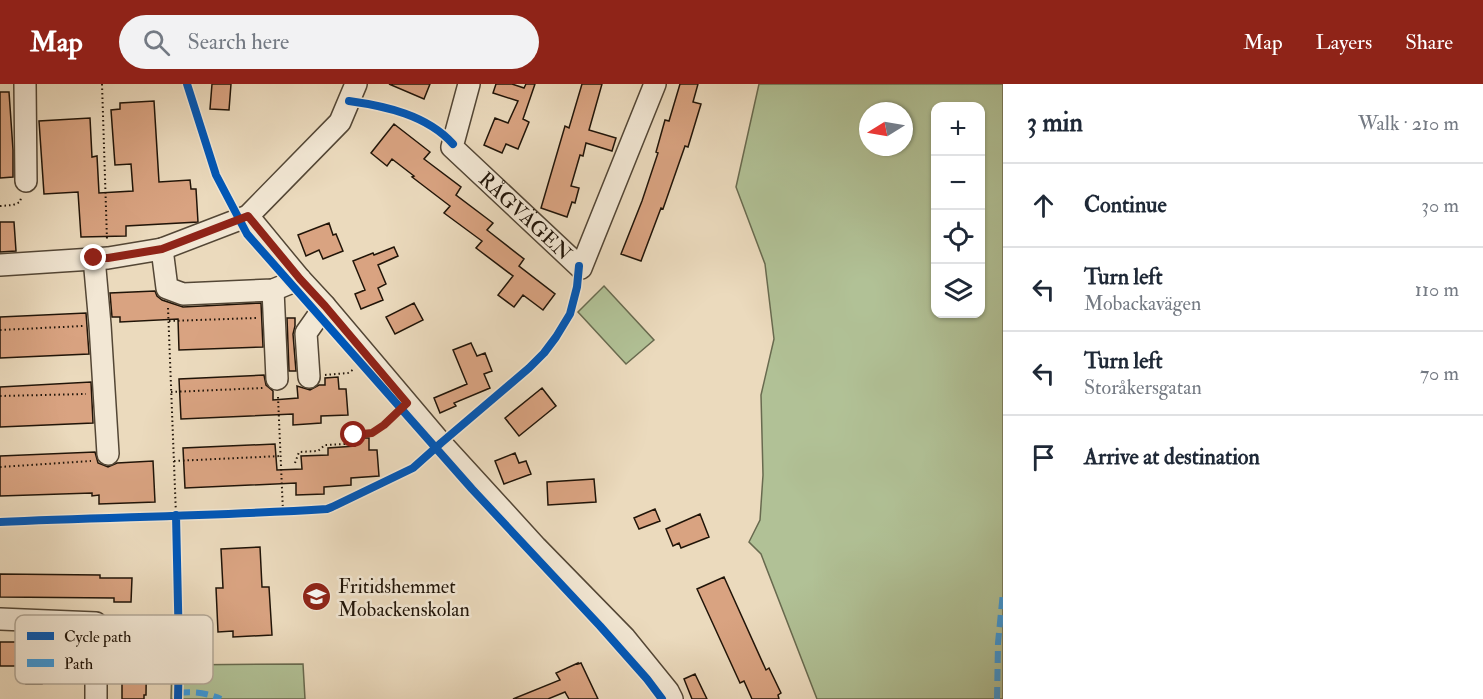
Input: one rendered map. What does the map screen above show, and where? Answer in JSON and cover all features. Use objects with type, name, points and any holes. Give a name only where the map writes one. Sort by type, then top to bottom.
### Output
[{"type":"street","points":[[25,84],[26,181]]},
{"type":"street","points":[[0,265],[101,258],[162,249],[248,216],[340,122],[356,84]]},
{"type":"street","name":"RÅGVÄGEN","points":[[469,84],[452,147],[581,268],[656,84]]},
{"type":"street","points":[[248,216],[407,403],[536,547],[625,638],[663,696]]},
{"type":"street","points":[[162,249],[167,288],[183,294],[273,290],[300,279]]},
{"type":"street","points":[[101,258],[100,325],[108,454]]},
{"type":"street","points":[[273,290],[278,383]]},
{"type":"street","points":[[309,377],[306,333],[325,306]]},
{"type":"street","points":[[0,619],[15,620]]},
{"type":"path","points":[[101,258],[102,84]]},
{"type":"path","points":[[0,206],[20,202],[26,181]]},
{"type":"path","points":[[167,288],[176,515]]},
{"type":"path","points":[[168,321],[274,317]]},
{"type":"path","points":[[0,330],[100,325]]},
{"type":"path","points":[[309,377],[348,373],[368,358]]},
{"type":"path","points":[[171,392],[278,383],[283,512]]},
{"type":"path","points":[[0,396],[104,393]]},
{"type":"path","points":[[295,463],[299,452],[318,451],[325,446],[345,444],[354,435],[372,433],[407,403]]},
{"type":"path","points":[[0,467],[108,460],[108,454]]},
{"type":"path","points":[[174,461],[281,456]]},
{"type":"green space","points":[[759,84],[1003,84],[1003,699],[817,699],[761,554],[749,542],[760,520],[763,475],[761,395],[774,339],[765,264],[736,187]]},
{"type":"green space","points":[[604,286],[654,340],[626,364],[578,312]]},
{"type":"green space","points":[[303,664],[305,699],[171,699],[171,684],[213,684],[213,665]]},
{"type":"building","points":[[212,84],[231,84],[229,110],[210,109]]},
{"type":"building","points":[[389,84],[430,84],[424,99]]},
{"type":"building","points":[[496,84],[512,84],[524,88],[526,84],[535,84],[523,119],[529,122],[518,149],[506,144],[502,153],[484,145],[495,118],[508,123],[518,101],[493,93]]},
{"type":"building","points":[[582,84],[602,84],[589,130],[616,138],[612,151],[586,143],[571,186],[579,188],[575,203],[572,202],[567,217],[541,208],[565,126],[569,128]]},
{"type":"building","points":[[680,84],[698,84],[693,102],[701,104],[688,147],[685,146],[663,209],[661,208],[641,261],[621,254],[642,201],[658,153],[656,152],[665,120],[669,121]]},
{"type":"building","points":[[0,92],[9,92],[13,177],[0,178]]},
{"type":"building","points":[[154,101],[159,182],[190,180],[191,189],[196,189],[198,222],[126,226],[126,236],[81,237],[78,192],[44,194],[39,121],[90,118],[92,157],[97,156],[99,193],[133,191],[131,164],[115,165],[111,110],[120,109],[120,103]]},
{"type":"building","points":[[394,124],[430,152],[424,159],[461,187],[456,195],[493,223],[487,230],[524,259],[519,266],[555,294],[543,310],[523,295],[514,307],[498,295],[513,276],[476,248],[482,241],[444,213],[450,206],[412,177],[414,176],[392,159],[387,166],[371,153]]},
{"type":"building","points":[[0,222],[14,222],[16,251],[0,252]]},
{"type":"building","points":[[329,223],[343,251],[323,259],[319,250],[306,256],[298,235]]},
{"type":"building","points":[[394,247],[398,256],[378,265],[386,284],[378,288],[383,300],[361,309],[355,294],[365,290],[353,261]]},
{"type":"building","points":[[155,291],[162,300],[183,307],[261,303],[263,347],[179,350],[178,319],[120,322],[120,317],[112,317],[110,293]]},
{"type":"building","points":[[414,303],[423,320],[395,334],[386,317]]},
{"type":"building","points":[[86,313],[89,354],[0,358],[0,317]]},
{"type":"building","points":[[287,318],[295,318],[293,334],[296,371],[289,371]]},
{"type":"building","points":[[471,343],[477,356],[485,353],[492,371],[484,374],[490,388],[454,403],[456,406],[440,413],[434,398],[467,384],[453,350]]},
{"type":"building","points":[[264,375],[266,385],[273,391],[273,400],[298,398],[297,386],[310,390],[319,385],[325,385],[325,378],[338,377],[339,389],[346,389],[348,415],[321,416],[321,423],[293,425],[293,414],[181,419],[179,379]]},
{"type":"building","points":[[91,382],[93,423],[0,427],[0,387]]},
{"type":"building","points":[[542,388],[556,406],[519,436],[505,418]]},
{"type":"building","points":[[355,438],[369,438],[369,450],[377,450],[379,476],[351,478],[351,485],[324,487],[324,494],[296,495],[296,483],[185,488],[183,448],[275,444],[277,470],[302,469],[301,456],[328,455],[328,448],[355,446]]},
{"type":"building","points":[[95,452],[98,463],[108,467],[117,463],[153,461],[155,502],[99,504],[99,495],[92,496],[92,493],[0,496],[0,456]]},
{"type":"building","points":[[515,453],[519,463],[526,461],[531,474],[504,484],[495,461]]},
{"type":"building","points":[[594,479],[596,502],[548,505],[547,482]]},
{"type":"building","points":[[655,509],[660,521],[639,529],[634,518]]},
{"type":"building","points":[[700,514],[709,537],[681,548],[679,543],[673,546],[666,529]]},
{"type":"building","points":[[260,547],[262,587],[269,587],[272,635],[233,637],[233,631],[218,632],[216,588],[223,588],[221,549]]},
{"type":"building","points":[[0,574],[100,575],[100,578],[132,578],[131,602],[114,602],[114,598],[0,597]]},
{"type":"building","points":[[724,577],[766,670],[769,668],[781,693],[778,695],[779,699],[752,699],[744,681],[740,683],[697,589]]},
{"type":"building","points":[[0,642],[15,642],[15,666],[0,666]]},
{"type":"building","points":[[581,663],[598,699],[569,699],[565,692],[548,699],[513,699],[560,680],[556,673]]},
{"type":"building","points":[[695,674],[707,699],[692,699],[684,679]]},
{"type":"building","points":[[122,684],[146,684],[144,699],[122,699]]},
{"type":"marked path","points":[[997,699],[998,643],[1003,592]]},
{"type":"marked path","points":[[178,693],[200,693],[221,699]]},
{"type":"cycle path","points":[[187,84],[216,175],[247,234],[472,489],[600,626],[662,699]]},
{"type":"cycle path","points":[[349,101],[391,109],[418,119],[443,134],[453,144]]},
{"type":"cycle path","points":[[0,522],[245,513],[332,507],[413,468],[529,368],[544,353],[570,314],[577,287],[579,266]]},
{"type":"cycle path","points":[[176,515],[178,615]]},
{"type":"cycle path","points":[[178,684],[178,699]]},
{"type":"place","name":"Fritidshemmet Mobackenskolan","points":[[317,597]]},
{"type":"route","points":[[94,258],[108,258],[162,249],[248,216],[407,403],[372,433],[354,435]]}]
